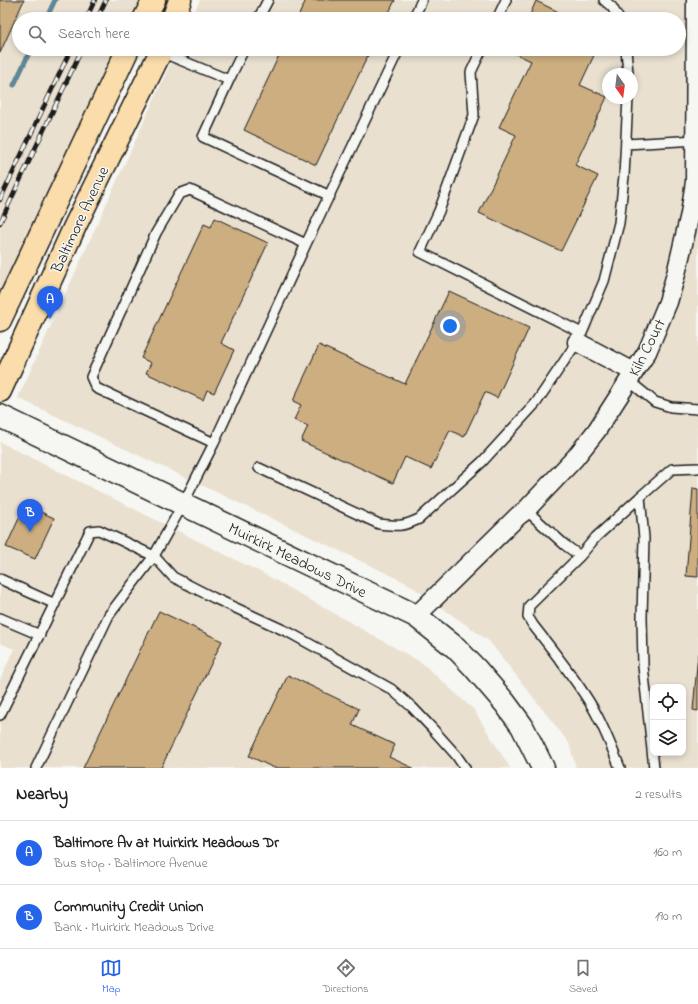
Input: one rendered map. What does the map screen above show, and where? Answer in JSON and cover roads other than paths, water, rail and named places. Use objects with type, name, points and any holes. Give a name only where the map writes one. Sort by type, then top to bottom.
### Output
[{"type":"main road","points":[[148,12],[154,0]]},
{"type":"main road","points":[[176,12],[180,0]]},
{"type":"main road","name":"Baltimore Avenue","points":[[0,320],[125,56]]},
{"type":"main road","name":"Baltimore Avenue","points":[[0,391],[75,226],[159,56]]},
{"type":"main road","name":"Muirkirk Meadows Drive","points":[[0,416],[416,616],[456,648],[505,703],[522,726],[543,768]]},
{"type":"street","name":"Kiln Court","points":[[416,616],[518,516],[526,510],[575,458],[597,430],[647,352],[668,302],[676,274],[690,214],[695,182],[697,75],[696,0]]},
{"type":"street","points":[[579,338],[632,377]]},
{"type":"lane","points":[[262,12],[268,0]]},
{"type":"lane","points":[[416,12],[422,0]]},
{"type":"lane","points":[[500,12],[506,0]]},
{"type":"lane","points":[[604,0],[612,7],[615,12]]},
{"type":"lane","points":[[175,56],[229,80]]},
{"type":"lane","points":[[241,56],[203,137],[330,196]]},
{"type":"lane","points":[[36,768],[109,615],[154,556],[214,443],[306,244],[396,56]]},
{"type":"lane","points":[[479,56],[471,72],[474,115],[439,211],[420,252],[579,338]]},
{"type":"lane","points":[[627,56],[628,68]]},
{"type":"lane","points":[[259,468],[379,524],[399,526],[419,519],[482,462],[536,403],[579,338],[604,281],[619,223],[624,176],[628,104]]},
{"type":"lane","points":[[626,144],[696,140]]},
{"type":"lane","points":[[214,443],[96,388],[91,377],[156,233],[179,194],[190,190],[306,244]]},
{"type":"lane","points":[[632,377],[655,402],[671,407],[698,409]]},
{"type":"lane","points":[[620,768],[594,709],[579,686],[528,617],[529,606],[580,556],[596,537],[672,469],[698,468]]},
{"type":"lane","points":[[640,497],[644,538],[642,617],[644,666],[654,768]]},
{"type":"lane","points":[[526,510],[580,556]]},
{"type":"lane","points":[[0,715],[90,531],[99,530],[154,556],[173,577],[214,598],[290,633],[391,689],[412,707],[431,727],[456,754],[465,768]]},
{"type":"lane","points":[[0,579],[55,604]]},
{"type":"lane","points":[[0,618],[40,635]]},
{"type":"waterway","points":[[49,12],[55,0]]},
{"type":"waterway","points":[[14,85],[28,56]]},
{"type":"railway","points":[[89,12],[95,0]]},
{"type":"railway","points":[[100,12],[106,0]]},
{"type":"railway","points":[[0,200],[68,56]]},
{"type":"railway","points":[[0,223],[79,56]]},
{"type":"place","name":"Baltimore Av at Muirkirk Meadows Dr","points":[[50,319]]},
{"type":"place","name":"Community Credit Union","points":[[30,532]]}]
